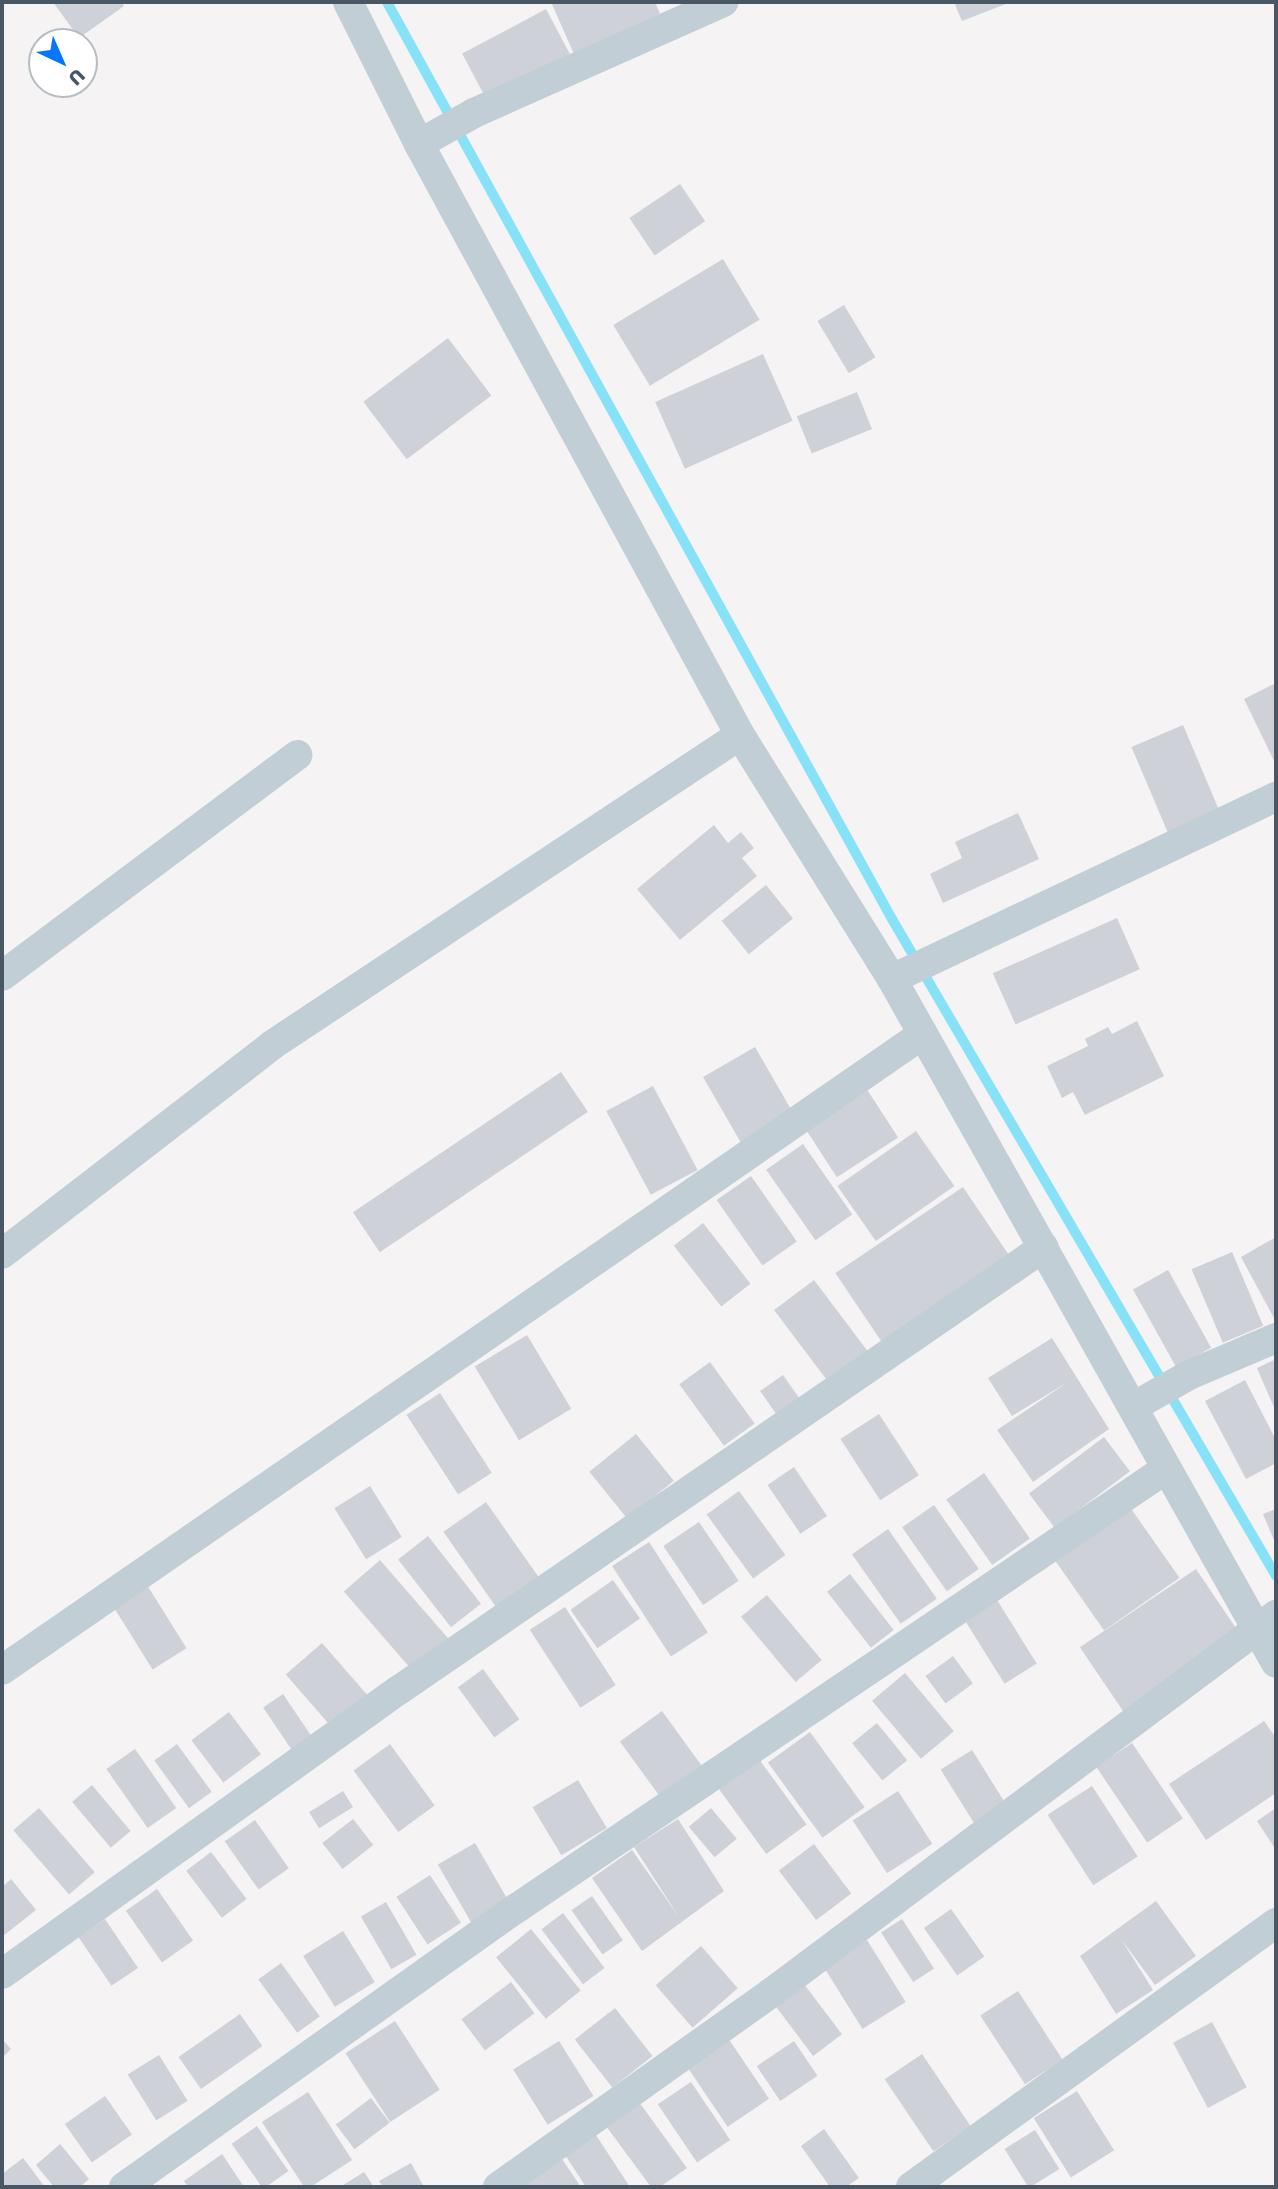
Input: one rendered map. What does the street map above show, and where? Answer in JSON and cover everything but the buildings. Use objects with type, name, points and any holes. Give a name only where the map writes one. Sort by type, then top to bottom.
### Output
[{"type":"street","points":[[348,2],[429,138],[740,735],[909,969],[923,1034],[1044,1247],[1142,1402],[1166,1469],[1267,1621],[1276,1663]]},
{"type":"street","points":[[429,138],[474,113],[723,2]]},
{"type":"street","points":[[2,1254],[272,1045],[740,735]]},
{"type":"street","points":[[2,976],[297,755]]},
{"type":"street","points":[[909,969],[1276,797]]},
{"type":"street","points":[[2,1670],[923,1034]]},
{"type":"street","points":[[2,1974],[399,1690],[1044,1247]]},
{"type":"street","points":[[1142,1402],[1189,1375],[1276,1338]]},
{"type":"street","points":[[124,2187],[517,1908],[1166,1469]]},
{"type":"street","points":[[498,2187],[771,1993],[1267,1621]]},
{"type":"street","points":[[911,2187],[1276,1923]]},
{"type":"waterway","points":[[387,2],[892,919],[1276,1576]]}]
